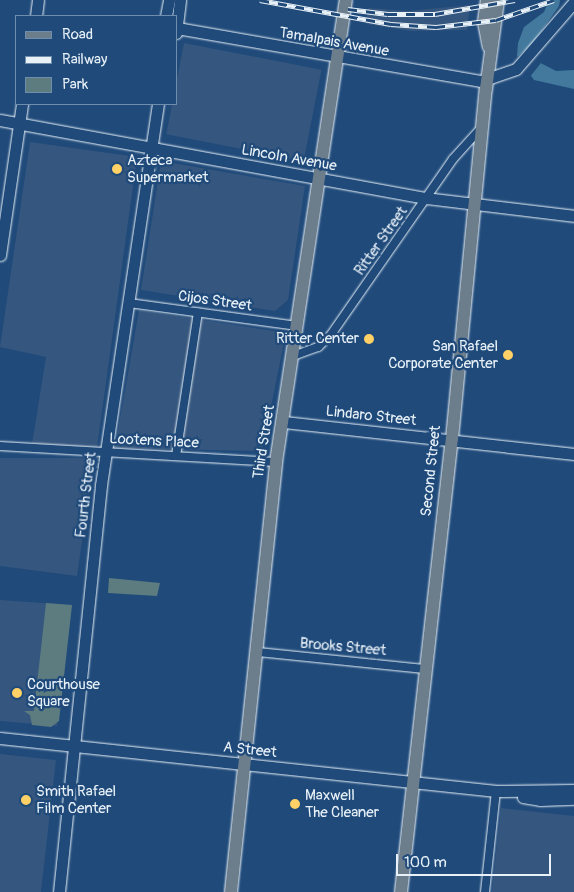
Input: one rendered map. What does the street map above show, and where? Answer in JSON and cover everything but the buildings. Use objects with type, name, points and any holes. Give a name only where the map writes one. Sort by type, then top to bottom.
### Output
[{"type":"main road","points":[[36,15],[38,0]]},
{"type":"main road","points":[[166,15],[167,0]]},
{"type":"main road","points":[[178,21],[180,0]]},
{"type":"main road","name":"Third Street","points":[[232,892],[276,462],[284,422],[346,0]]},
{"type":"main road","name":"Second Street","points":[[486,0],[484,22],[490,52]]},
{"type":"main road","name":"Second Street","points":[[401,892],[452,439],[490,52],[498,0]]},
{"type":"main road","points":[[487,80],[516,69],[574,2]]},
{"type":"main road","name":"Tamalpais Avenue","points":[[178,31],[434,75],[487,80]]},
{"type":"main road","points":[[0,255],[4,202],[20,124],[22,105]]},
{"type":"main road","name":"Fourth Street","points":[[59,892],[73,746],[106,452],[158,105]]},
{"type":"main road","name":"Lincoln Avenue","points":[[0,120],[426,198],[475,206],[574,216]]},
{"type":"main road","name":"Lindaro Street","points":[[284,422],[452,439],[574,454]]},
{"type":"main road","name":"A Street","points":[[0,738],[496,791],[540,800],[574,800]]},
{"type":"main road","name":"A Street","points":[[496,791],[574,790]]},
{"type":"street","name":"Ritter Street","points":[[293,356],[318,347],[330,336],[453,159],[482,127]]},
{"type":"street","name":"Cijos Street","points":[[129,303],[297,326]]},
{"type":"street","points":[[176,456],[198,313]]},
{"type":"street","name":"Lootens Place","points":[[0,446],[276,462]]},
{"type":"street","name":"Brooks Street","points":[[257,652],[425,669]]},
{"type":"street","points":[[485,892],[496,791]]},
{"type":"shaded area","points":[[549,0],[560,0],[559,6],[530,47],[533,59],[556,71],[574,70],[574,89],[534,80],[517,56],[518,43],[524,27],[544,12]]},
{"type":"shaded area","points":[[470,5],[467,30],[411,31],[366,24],[368,8],[408,11]]},
{"type":"shaded area","points":[[184,43],[321,70],[304,161],[166,134],[172,105],[178,105],[178,74]]},
{"type":"shaded area","points":[[30,142],[137,157],[97,448],[32,444],[46,357],[0,347]]},
{"type":"shaded area","points":[[161,161],[305,186],[288,300],[275,311],[141,290]]},
{"type":"shaded area","points":[[139,310],[286,333],[262,451],[115,448]]},
{"type":"shaded area","points":[[0,458],[94,458],[77,576],[0,566]]},
{"type":"shaded area","points":[[0,600],[72,605],[57,726],[0,721]]},
{"type":"shaded area","points":[[0,754],[56,760],[41,892],[0,892]]},
{"type":"shaded area","points":[[501,808],[574,816],[574,892],[492,892]]},
{"type":"green space","points":[[109,578],[160,583],[157,596],[108,593]]},
{"type":"green space","points":[[46,603],[72,605],[59,721],[51,727],[32,725],[30,715],[24,711],[34,711]]},
{"type":"pier","points":[[532,44],[535,58],[541,63],[529,78],[516,58]]},
{"type":"railway","points":[[260,0],[391,24],[436,27],[496,20],[554,0]]},
{"type":"railway","points":[[348,9],[388,14],[435,14],[515,0]]},
{"type":"place","name":"Azteca Supermarket","points":[[117,169]]},
{"type":"place","name":"Ritter Center","points":[[369,339]]},
{"type":"place","name":"San Rafael Corporate Center","points":[[508,355]]},
{"type":"place","name":"Courthouse Square","points":[[17,693]]},
{"type":"place","name":"Smith Rafael Film Center","points":[[26,800]]},
{"type":"place","name":"Maxwell The Cleaner","points":[[295,804]]}]
